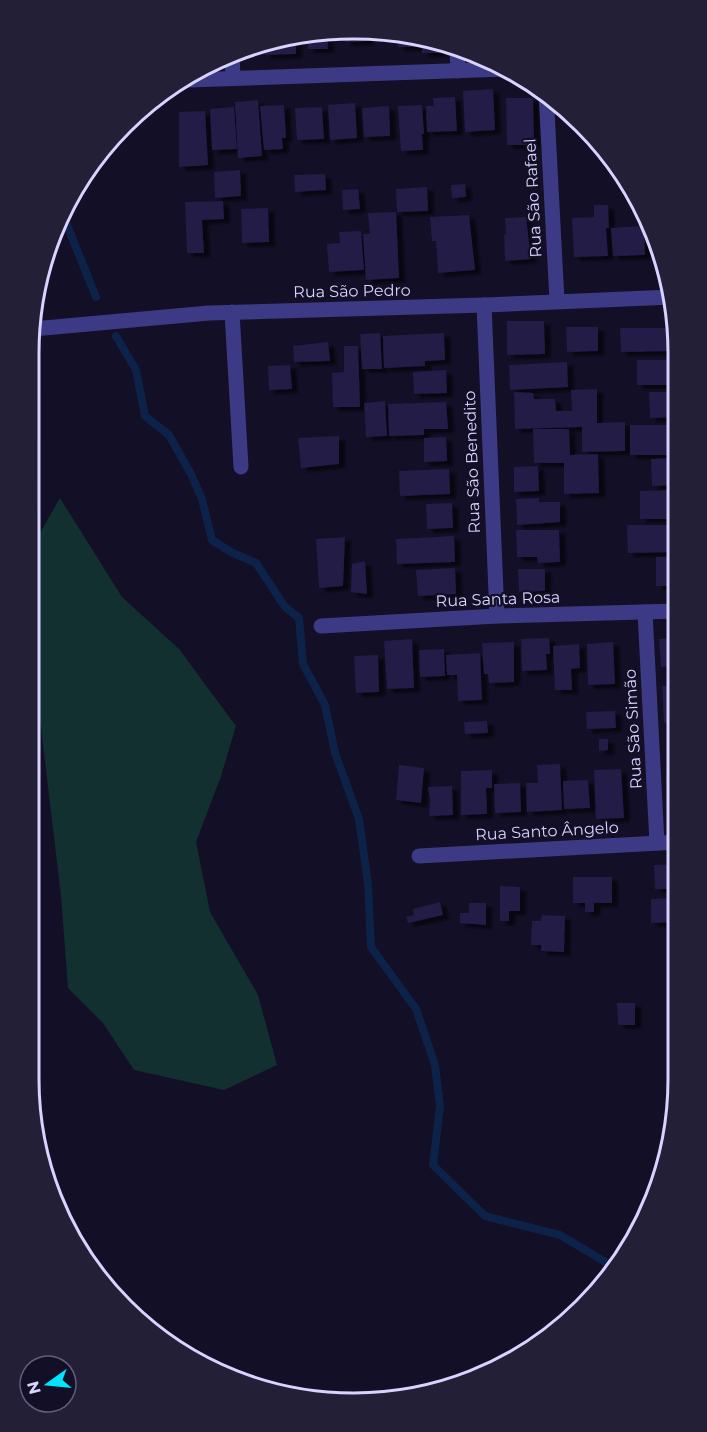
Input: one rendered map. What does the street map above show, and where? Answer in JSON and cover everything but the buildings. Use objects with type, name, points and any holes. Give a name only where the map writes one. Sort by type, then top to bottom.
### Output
[{"type":"street","points":[[457,57],[458,70]]},
{"type":"street","points":[[232,63],[233,78]]},
{"type":"street","points":[[199,80],[489,69]]},
{"type":"street","name":"Rua São Rafael","points":[[547,105],[557,301]]},
{"type":"street","name":"Rua São Pedro","points":[[40,328],[232,312],[663,297]]},
{"type":"street","name":"Rua São Benedito","points":[[484,305],[497,616]]},
{"type":"street","points":[[232,312],[241,467]]},
{"type":"street","name":"Rua Santa Rosa","points":[[321,626],[497,616],[668,611]]},
{"type":"street","name":"Rua São Simão","points":[[645,612],[657,843]]},
{"type":"street","name":"Rua Santo Ângelo","points":[[419,856],[668,842]]},
{"type":"green space","points":[[60,498],[122,597],[179,649],[236,726],[221,776],[196,842],[210,912],[258,995],[277,1065],[224,1090],[134,1070],[103,1023],[68,988],[61,896],[39,711],[39,535]]},
{"type":"waterway","points":[[67,224],[96,297]]},
{"type":"waterway","points":[[116,336],[136,370],[145,416],[169,435],[191,474],[202,499],[212,540],[231,552],[256,563],[285,607],[299,618],[303,664],[325,705],[335,753],[359,819],[368,884],[371,947],[416,1009],[435,1065],[440,1106],[433,1165],[485,1216],[560,1235],[608,1263]]}]
